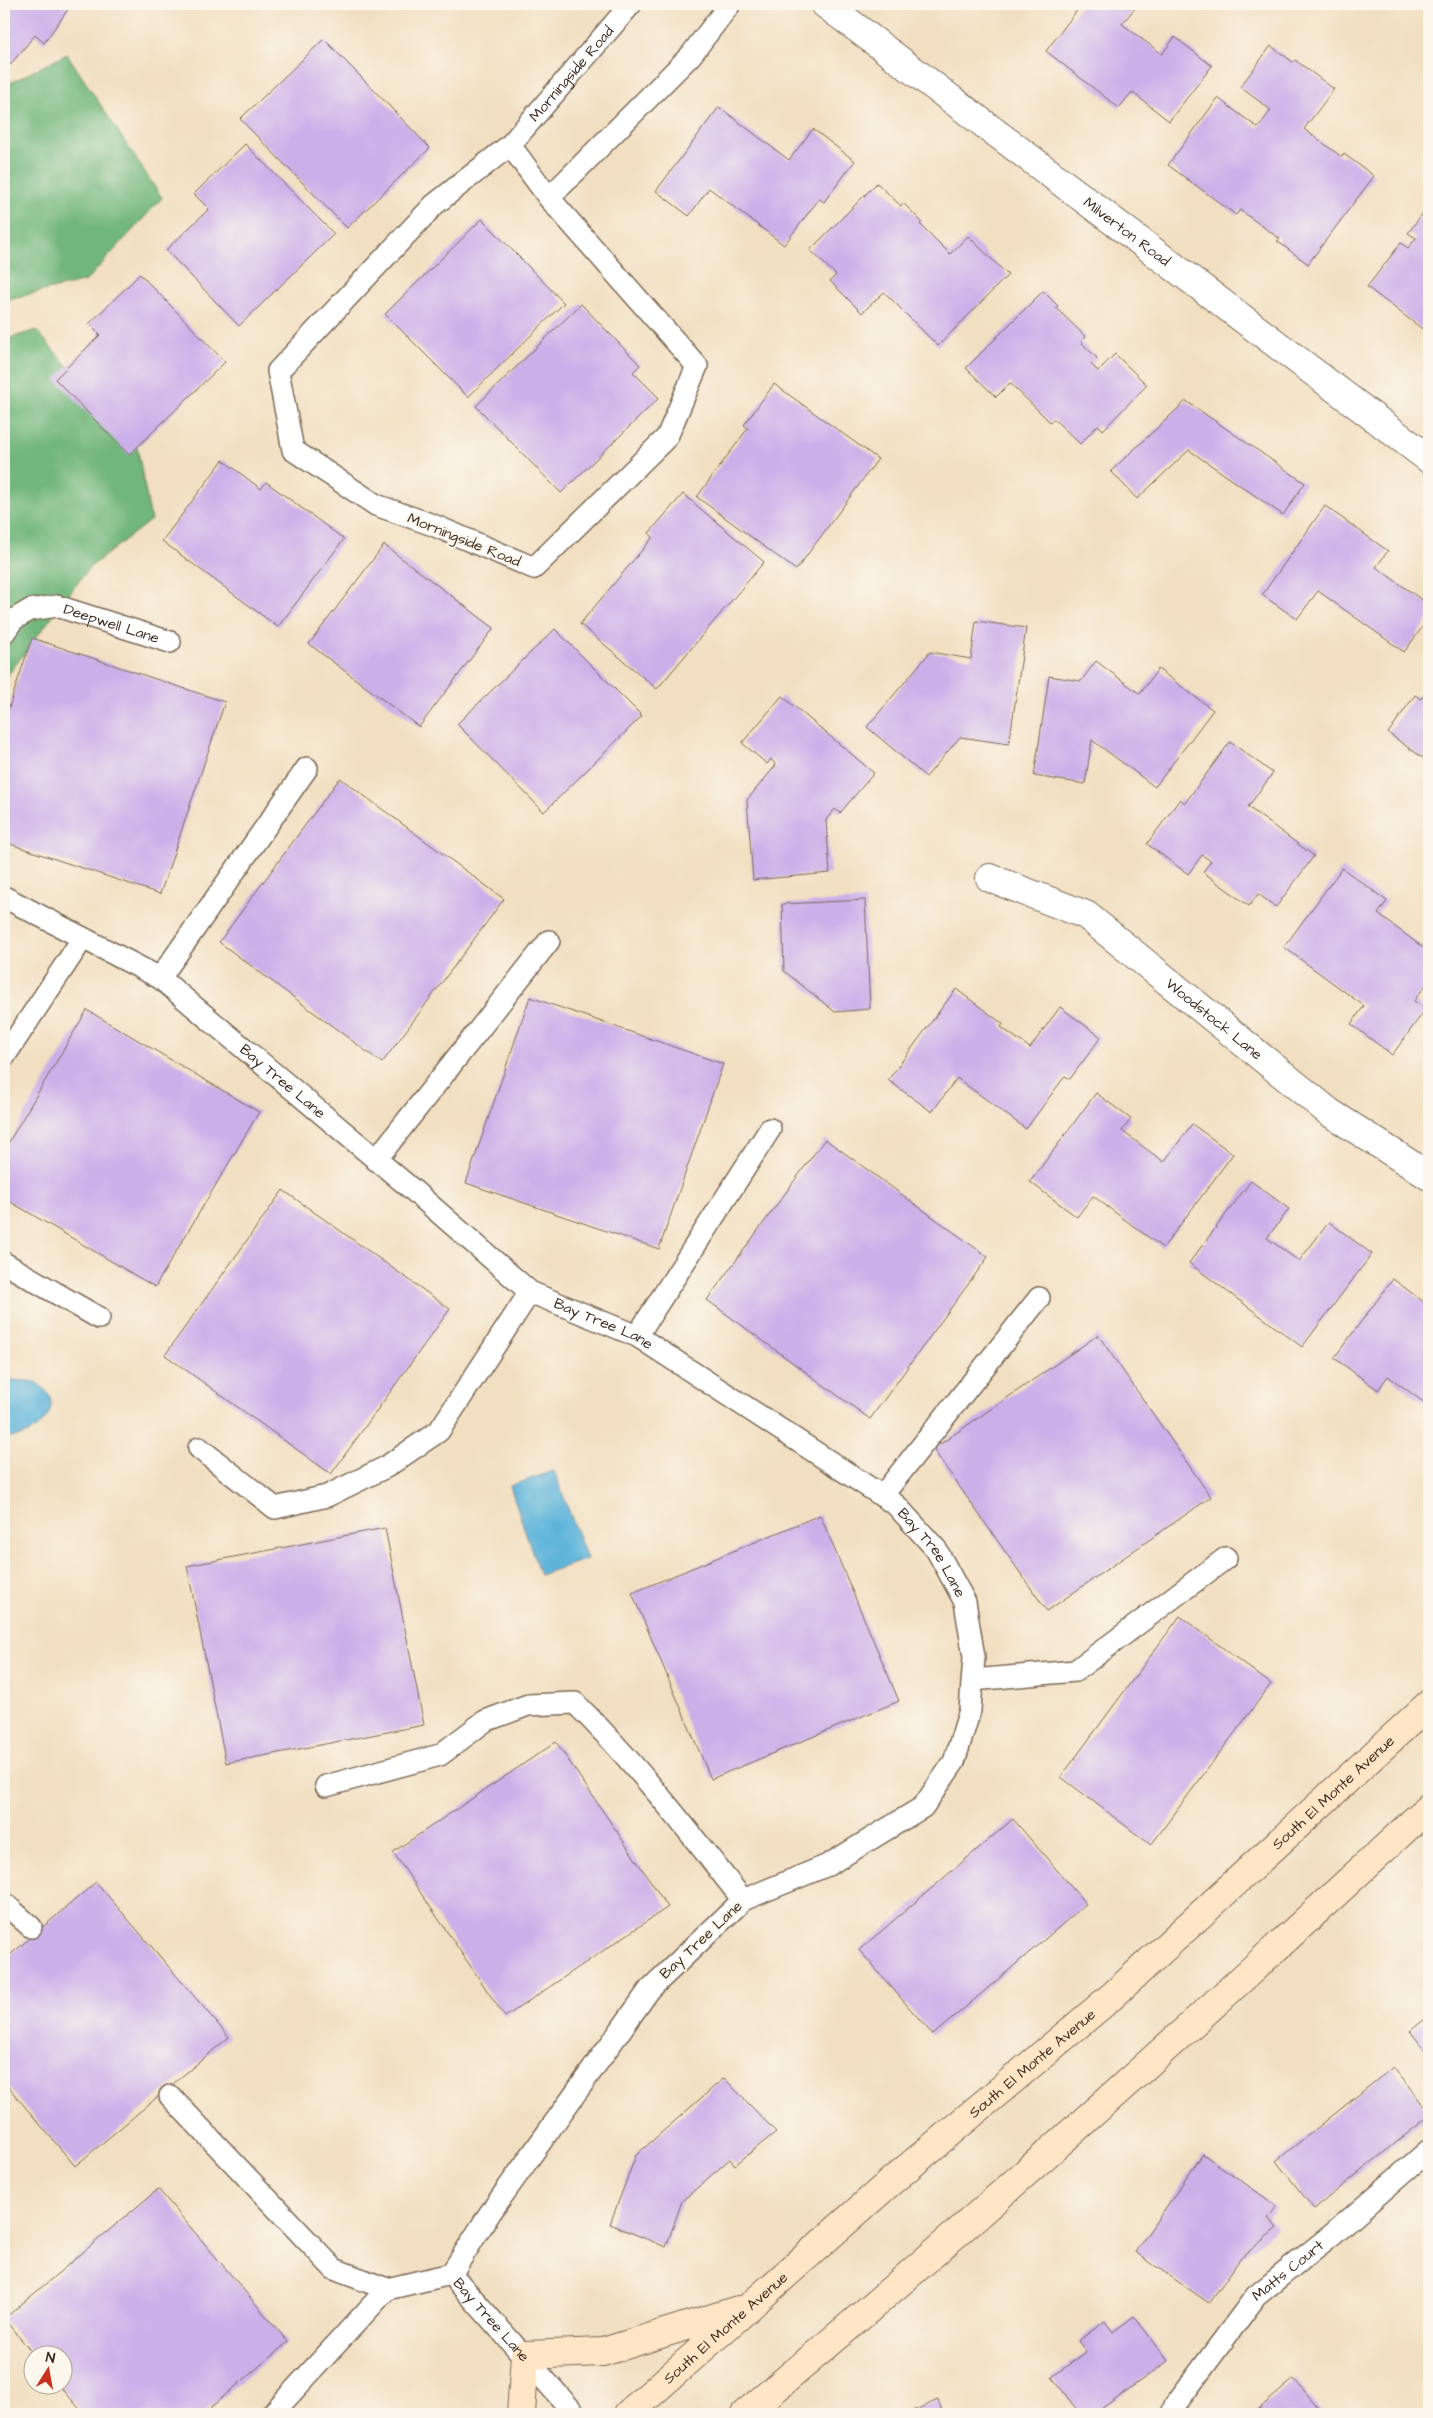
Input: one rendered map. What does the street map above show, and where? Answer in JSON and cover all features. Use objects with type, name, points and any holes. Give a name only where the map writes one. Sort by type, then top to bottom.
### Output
[{"type":"main road","name":"South El Monte Avenue","points":[[628,2414],[887,2185],[1110,1998],[1429,1704]]},
{"type":"main road","points":[[745,2414],[841,2334],[1225,1996],[1429,1807]]},
{"type":"main road","points":[[521,2414],[525,2355],[603,2352],[747,2307]]},
{"type":"street","name":"Milverton Road","points":[[824,4],[1429,459]]},
{"type":"street","name":"Woodstock Lane","points":[[990,878],[1086,915],[1329,1112],[1429,1176]]},
{"type":"lane","name":"Morningside Road","points":[[510,145],[549,198],[697,366],[667,437],[534,568],[433,525],[376,505],[294,450],[278,371],[434,205],[510,145],[631,4]]},
{"type":"lane","points":[[549,198],[691,55],[730,4]]},
{"type":"lane","name":"Deepwell Lane","points":[[4,633],[13,620],[30,610],[57,606],[170,642]]},
{"type":"lane","points":[[160,978],[307,768]]},
{"type":"lane","name":"Bay Tree Lane","points":[[4,897],[160,978],[530,1292],[637,1336],[896,1505],[936,1549],[965,1602],[974,1657],[970,1710],[954,1762],[923,1808],[828,1865],[743,1900],[650,1988],[490,2213],[451,2274],[576,2414]]},
{"type":"lane","points":[[4,1057],[83,938]]},
{"type":"lane","points":[[376,1160],[549,941]]},
{"type":"lane","points":[[637,1336],[770,1129]]},
{"type":"lane","points":[[4,1263],[99,1318]]},
{"type":"lane","points":[[199,1448],[275,1508],[327,1496],[386,1467],[439,1431],[530,1292]]},
{"type":"lane","points":[[882,1496],[1039,1298]]},
{"type":"lane","points":[[973,1680],[1076,1671],[1226,1558]]},
{"type":"lane","points":[[326,1786],[440,1755],[484,1721],[528,1704],[575,1703],[612,1739],[650,1783],[743,1900]]},
{"type":"lane","points":[[4,1903],[31,1927]]},
{"type":"lane","points":[[170,2096],[334,2268],[387,2289]]},
{"type":"lane","name":"Matts Court","points":[[1172,2414],[1175,2405],[1256,2296],[1334,2233],[1429,2150]]},
{"type":"lane","points":[[272,2414],[387,2289],[451,2274]]},
{"type":"green space","points":[[67,54],[162,198],[86,281],[4,300],[4,86]]},
{"type":"green space","points":[[36,330],[137,446],[151,520],[89,568],[4,680],[4,340]]},
{"type":"water","points":[[11,1380],[37,1383],[50,1398],[51,1407],[42,1423],[24,1435],[14,1437],[4,1436],[4,1384]]},
{"type":"water","points":[[554,1471],[587,1559],[540,1575],[510,1486]]},
{"type":"building","points":[[4,4],[62,4],[69,8],[44,43],[35,35],[10,65],[4,61]]},
{"type":"building","points":[[1082,4],[1138,4],[1122,24],[1162,54],[1175,37],[1212,66],[1169,121],[1132,92],[1119,108],[1046,51]]},
{"type":"building","points":[[324,39],[430,148],[347,228],[240,119]]},
{"type":"building","points":[[1271,46],[1293,62],[1295,60],[1334,89],[1304,129],[1342,157],[1344,154],[1374,176],[1308,264],[1277,241],[1280,239],[1240,210],[1236,215],[1168,165],[1218,98],[1258,128],[1271,110],[1240,87]]},
{"type":"building","points":[[719,107],[789,160],[813,129],[855,161],[824,202],[819,199],[784,245],[709,188],[689,216],[656,191]]},
{"type":"building","points":[[245,144],[334,234],[239,326],[166,250],[209,209],[194,194]]},
{"type":"building","points":[[877,183],[901,206],[903,203],[922,222],[920,224],[950,254],[968,236],[1008,275],[938,346],[884,292],[862,313],[830,281],[836,275],[810,250]]},
{"type":"building","points":[[1429,205],[1429,334],[1367,287],[1401,243],[1408,248],[1416,238],[1408,233]]},
{"type":"building","points":[[482,219],[564,303],[468,397],[385,314]]},
{"type":"building","points":[[140,274],[225,362],[129,455],[55,379],[100,335],[89,324]]},
{"type":"building","points":[[1043,291],[1058,306],[1056,308],[1086,337],[1081,342],[1097,358],[1091,364],[1098,371],[1115,354],[1147,385],[1103,430],[1098,425],[1080,444],[1054,419],[1050,422],[1010,383],[996,397],[966,368]]},
{"type":"building","points":[[581,304],[640,365],[633,372],[659,398],[561,493],[476,406]]},
{"type":"building","points":[[774,384],[878,459],[796,570],[697,497],[748,428],[744,425]]},
{"type":"building","points":[[1186,401],[1305,483],[1283,515],[1189,450],[1137,499],[1111,471]]},
{"type":"building","points":[[223,460],[261,489],[266,482],[344,539],[278,627],[162,541]]},
{"type":"building","points":[[683,494],[764,562],[657,689],[580,624],[653,537],[649,533]]},
{"type":"building","points":[[1325,506],[1388,551],[1376,567],[1429,605],[1429,618],[1404,652],[1318,591],[1297,619],[1262,595]]},
{"type":"building","points":[[384,545],[494,628],[419,727],[309,644]]},
{"type":"building","points":[[976,621],[1026,628],[1009,744],[960,737],[926,777],[867,727],[930,652],[971,659]]},
{"type":"building","points":[[555,629],[642,716],[544,812],[457,724]]},
{"type":"building","points":[[32,638],[225,702],[160,894],[4,842],[4,722]]},
{"type":"building","points":[[1096,661],[1140,694],[1158,669],[1213,710],[1155,787],[1092,740],[1085,784],[1034,776],[1049,676],[1081,681]]},
{"type":"building","points":[[1429,687],[1429,750],[1423,758],[1388,733],[1415,695],[1421,699]]},
{"type":"building","points":[[782,696],[874,773],[840,813],[835,809],[826,820],[830,873],[753,880],[747,800],[776,765],[771,759],[767,764],[742,743]]},
{"type":"building","points":[[1230,742],[1273,773],[1248,807],[1314,856],[1276,907],[1258,894],[1249,906],[1203,872],[1211,861],[1202,855],[1188,874],[1147,844],[1180,799],[1185,803]]},
{"type":"building","points":[[340,778],[504,899],[382,1063],[219,942]]},
{"type":"building","points":[[1342,868],[1387,901],[1378,914],[1429,952],[1429,981],[1414,1001],[1426,1009],[1392,1055],[1351,1024],[1364,1006],[1284,947]]},
{"type":"building","points":[[865,900],[870,1009],[835,1012],[784,971],[782,904]]},
{"type":"building","points":[[956,989],[1003,1024],[1001,1027],[1030,1048],[1060,1007],[1101,1037],[1070,1079],[1065,1076],[1026,1129],[957,1078],[932,1112],[888,1080]]},
{"type":"building","points":[[530,997],[723,1064],[659,1249],[466,1183]]},
{"type":"building","points":[[87,1010],[259,1112],[155,1287],[4,1198],[4,1150]]},
{"type":"building","points":[[1096,1093],[1131,1119],[1122,1131],[1164,1162],[1192,1124],[1233,1154],[1163,1248],[1093,1196],[1077,1217],[1030,1182]]},
{"type":"building","points":[[825,1139],[988,1257],[870,1419],[707,1300]]},
{"type":"building","points":[[1251,1181],[1289,1209],[1267,1238],[1299,1261],[1329,1222],[1372,1254],[1302,1347],[1189,1263]]},
{"type":"building","points":[[283,1190],[450,1309],[331,1474],[165,1355]]},
{"type":"building","points":[[1393,1279],[1429,1306],[1429,1406],[1388,1376],[1378,1390],[1334,1358]]},
{"type":"building","points":[[1098,1335],[1211,1497],[1047,1611],[933,1449]]},
{"type":"building","points":[[820,1515],[899,1701],[711,1779],[632,1593]]},
{"type":"building","points":[[385,1528],[424,1725],[226,1763],[187,1566]]},
{"type":"building","points":[[1180,1616],[1271,1684],[1151,1845],[1061,1777]]},
{"type":"building","points":[[556,1742],[668,1907],[505,2017],[393,1852]]},
{"type":"building","points":[[1013,1819],[1086,1904],[933,2035],[859,1950]]},
{"type":"building","points":[[96,1882],[229,2037],[75,2166],[4,2082],[4,1960]]},
{"type":"building","points":[[1429,2016],[1429,2055],[1410,2031]]},
{"type":"building","points":[[1393,2067],[1429,2112],[1429,2116],[1314,2209],[1276,2161]]},
{"type":"building","points":[[724,2078],[776,2132],[735,2165],[730,2159],[682,2201],[666,2247],[610,2224],[636,2155]]},
{"type":"building","points":[[1203,2154],[1277,2206],[1268,2218],[1277,2228],[1241,2258],[1209,2303],[1135,2252]]},
{"type":"building","points":[[158,2189],[288,2342],[203,2414],[84,2414],[69,2396],[72,2396],[72,2346],[27,2346],[4,2319]]},
{"type":"building","points":[[1134,2316],[1168,2361],[1094,2414],[1080,2414],[1052,2377],[1086,2352],[1078,2341],[1105,2321],[1113,2332]]},
{"type":"building","points":[[1294,2379],[1324,2414],[1253,2414]]},
{"type":"building","points":[[938,2400],[943,2414],[906,2414]]}]
